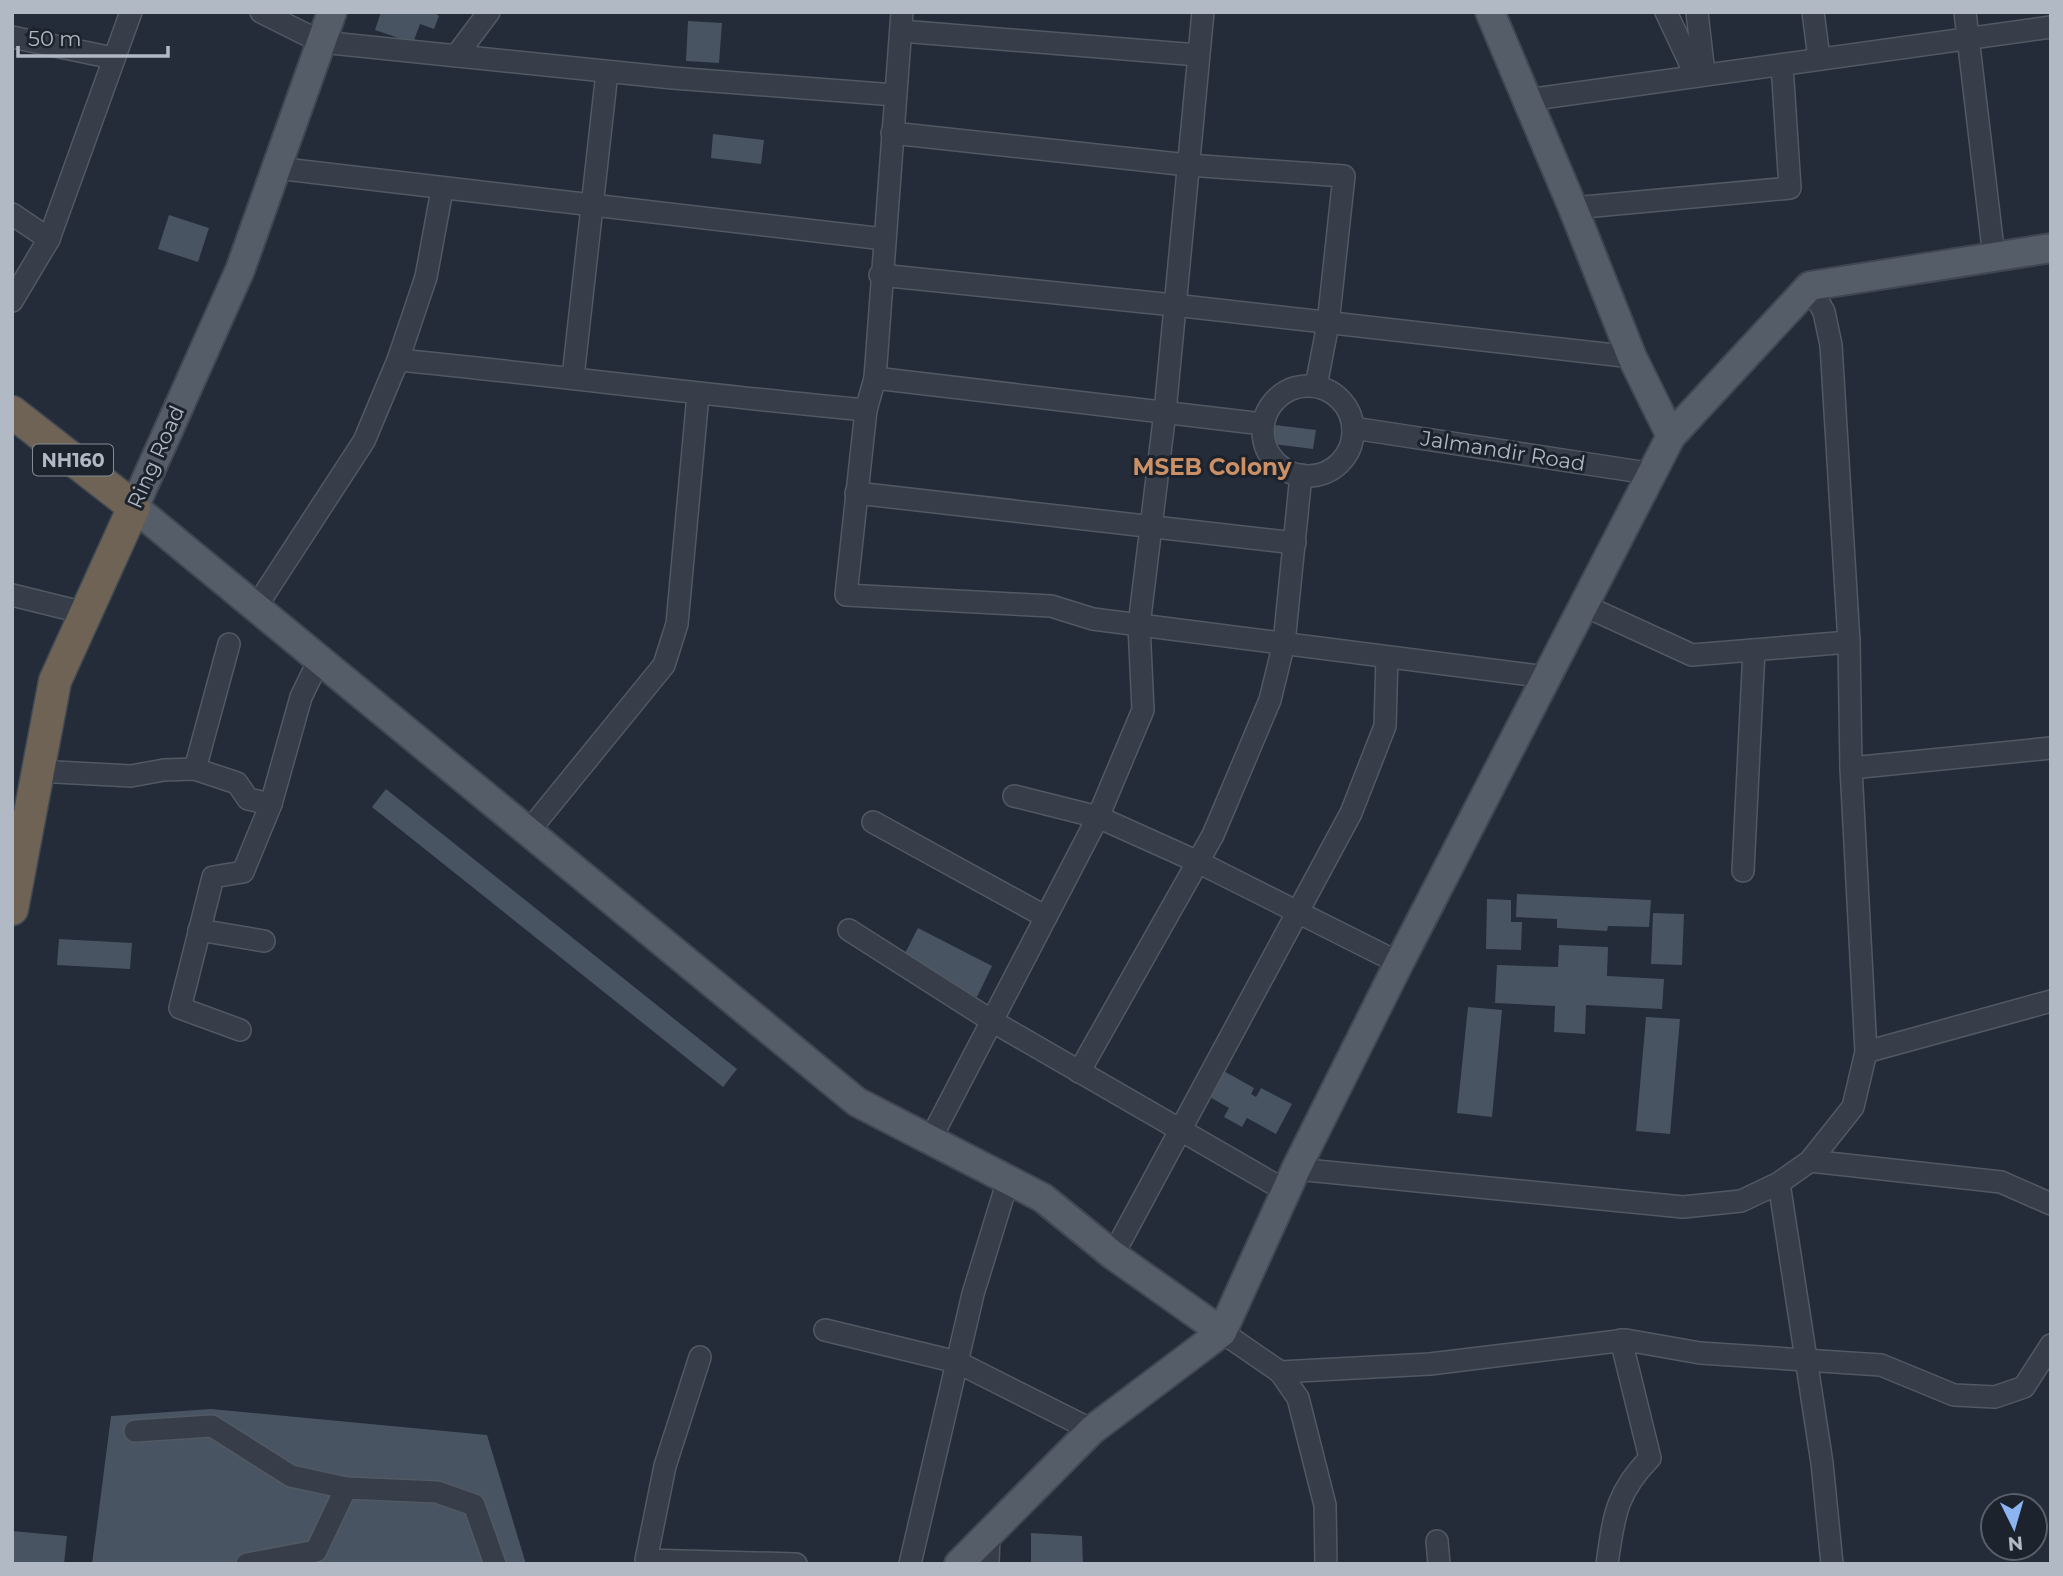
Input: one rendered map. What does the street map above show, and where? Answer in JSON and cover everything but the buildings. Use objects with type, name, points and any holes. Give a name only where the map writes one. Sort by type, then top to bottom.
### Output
[{"type":"highway","name":"NH160","points":[[12,412],[134,507]]},
{"type":"highway","name":"Ring Road","points":[[12,909],[19,823],[37,771],[55,681],[134,507]]},
{"type":"main road","name":"Ring Road","points":[[134,507],[240,270],[332,12]]},
{"type":"main road","points":[[1490,12],[1573,208],[1632,357],[1671,436]]},
{"type":"main road","points":[[958,1564],[1092,1430],[1222,1332],[1291,1180],[1399,963],[1583,605],[1654,474],[1671,436],[1810,286],[2051,248]]},
{"type":"main road","points":[[134,507],[857,1102],[1043,1198],[1113,1255],[1222,1332]]},
{"type":"street","points":[[12,301],[49,239],[131,12]]},
{"type":"street","points":[[261,12],[321,42],[607,72],[895,95]]},
{"type":"street","points":[[456,56],[489,12]]},
{"type":"street","points":[[930,1140],[1098,817],[1143,710],[1139,625],[1166,412],[1203,12]]},
{"type":"street","points":[[1666,12],[1700,75]]},
{"type":"street","points":[[1698,12],[1700,75]]},
{"type":"street","points":[[1813,12],[1819,58]]},
{"type":"street","points":[[1965,12],[1994,257]]},
{"type":"street","points":[[1198,55],[902,22],[880,275],[875,378],[866,410],[846,595],[1051,606],[1093,620],[1546,677]]},
{"type":"street","points":[[1527,100],[2051,27]]},
{"type":"street","points":[[12,37],[113,58]]},
{"type":"street","points":[[1573,208],[1790,188],[1782,65]]},
{"type":"street","points":[[573,377],[607,72]]},
{"type":"street","points":[[892,133],[1188,165],[1344,176],[1328,324],[1316,386]]},
{"type":"street","points":[[276,168],[442,190],[593,204],[884,239]]},
{"type":"street","points":[[256,607],[364,440],[398,360],[426,277],[442,190]]},
{"type":"street","points":[[12,215],[49,239]]},
{"type":"street","points":[[880,275],[1632,357]]},
{"type":"street","points":[[849,930],[992,1021],[1182,1132],[1291,1180],[1683,1207],[1741,1201],[1779,1183],[1810,1161],[1853,1107],[1866,1052],[1851,768],[1849,642],[1831,345],[1824,312],[1810,286]]},
{"type":"street","points":[[398,360],[573,377],[698,395],[866,410]]},
{"type":"street","points":[[875,378],[1263,424]]},
{"type":"street","points":[[1316,386],[1342,400],[1350,413],[1353,428],[1348,453],[1339,464],[1328,471],[1301,475],[1290,472],[1272,458],[1266,447],[1263,424],[1268,410],[1288,390],[1316,386]]},
{"type":"street","points":[[528,832],[664,665],[677,624],[698,395]]},
{"type":"street","name":"Jalmandir Road","points":[[1353,428],[1654,474]]},
{"type":"street","points":[[1079,1072],[1213,835],[1270,700],[1284,643],[1301,475]]},
{"type":"street","points":[[856,493],[1295,543]]},
{"type":"street","points":[[12,595],[85,613]]},
{"type":"street","points":[[1583,605],[1692,655],[1849,642]]},
{"type":"street","points":[[195,769],[229,644]]},
{"type":"street","points":[[1743,871],[1754,650]]},
{"type":"street","points":[[1113,1255],[1182,1132],[1239,1017],[1351,813],[1385,726],[1387,657]]},
{"type":"street","points":[[240,1030],[180,1008],[213,877],[243,872],[271,804],[301,697],[319,660]]},
{"type":"street","points":[[1851,768],[2051,748]]},
{"type":"street","points":[[37,771],[131,776],[164,770],[195,769],[236,783],[248,799],[271,804]]},
{"type":"street","points":[[1014,796],[1098,817],[1198,862],[1399,963]]},
{"type":"street","points":[[873,822],[1046,917]]},
{"type":"street","points":[[199,930],[264,941]]},
{"type":"street","points":[[1866,1052],[2051,1001]]},
{"type":"street","points":[[1810,1161],[2001,1182],[2051,1204]]},
{"type":"street","points":[[910,1564],[973,1294],[1008,1180]]},
{"type":"street","points":[[1779,1183],[1807,1359],[1832,1564]]},
{"type":"street","points":[[825,1330],[957,1362],[1092,1430]]},
{"type":"street","points":[[1222,1332],[1280,1372],[1298,1398],[1325,1505],[1326,1564]]},
{"type":"street","points":[[1280,1372],[1430,1364],[1621,1340],[1700,1353],[1881,1365],[1954,1395],[1995,1397],[2024,1387],[2051,1345]]},
{"type":"street","points":[[1607,1564],[1617,1501],[1633,1475],[1650,1458],[1621,1340]]},
{"type":"street","points":[[700,1357],[665,1466],[646,1560],[796,1564]]},
{"type":"street","points":[[135,1430],[212,1426],[291,1476],[346,1488],[437,1492],[474,1505],[495,1564]]},
{"type":"street","points":[[247,1564],[316,1551],[346,1488]]},
{"type":"street","points":[[988,1564],[989,1534]]},
{"type":"street","points":[[1437,1541],[1439,1564]]},
{"type":"district","name":"MSEB Colony","points":[[1212,467]]}]
